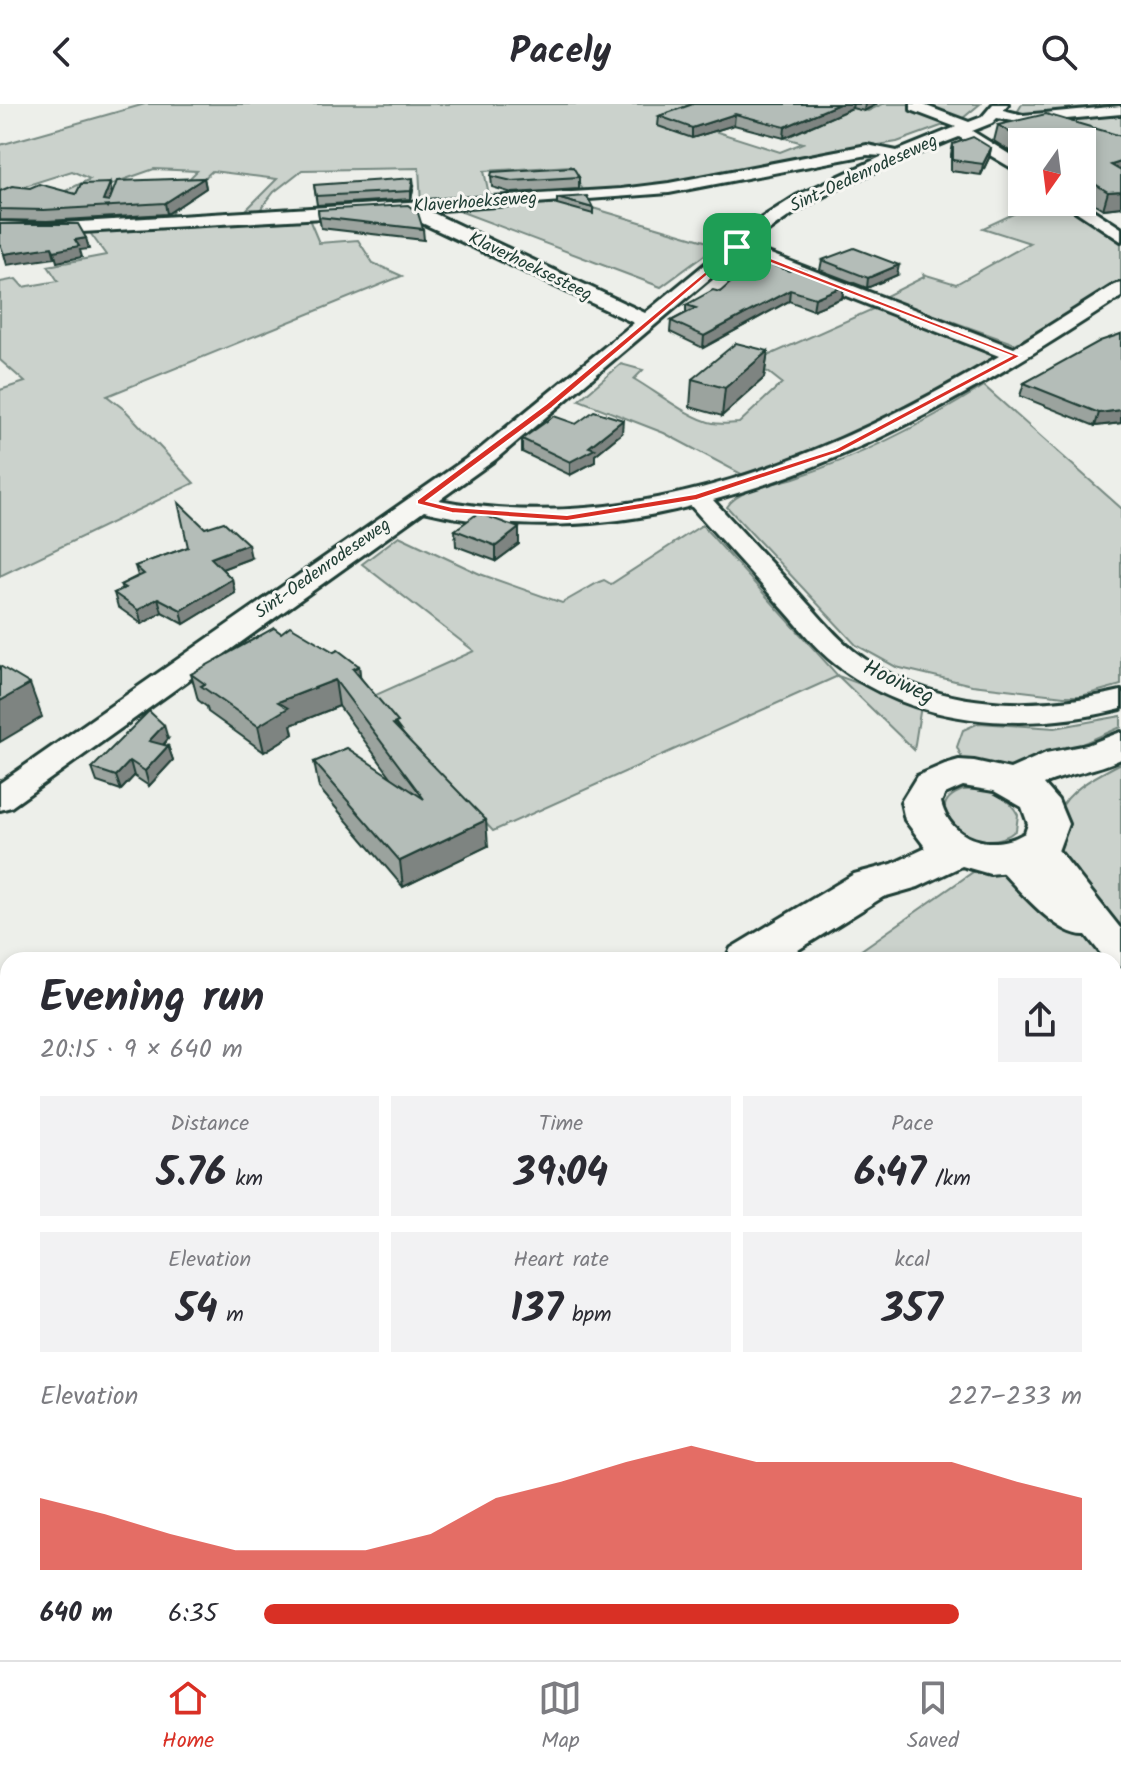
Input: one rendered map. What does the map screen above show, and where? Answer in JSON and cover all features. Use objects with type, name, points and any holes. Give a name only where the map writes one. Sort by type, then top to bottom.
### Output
[{"type":"main road","points":[[1025,791],[1080,778],[1108,750]]},
{"type":"main road","points":[[977,773],[1025,791],[1048,821],[1044,841],[1022,854],[991,859],[944,841],[922,818],[919,805],[922,793],[943,776],[977,773]]},
{"type":"main road","points":[[760,952],[869,885],[903,876],[944,841]]},
{"type":"street","points":[[916,107],[963,129],[1008,160]]},
{"type":"street","points":[[998,109],[1023,119],[1121,110]]},
{"type":"street","name":"Sint-Oedenrodeseweg","points":[[0,799],[420,502],[549,406],[766,223],[802,200],[899,154],[963,129],[998,109]]},
{"type":"street","name":"Klaverhoekseweg","points":[[0,227],[22,230],[649,191],[867,150],[899,154]]},
{"type":"street","name":"Klaverhoeksesteeg","points":[[414,208],[417,213],[630,316],[649,320]]},
{"type":"street","points":[[1091,216],[1121,236]]},
{"type":"street","points":[[0,237],[22,230]]},
{"type":"street","points":[[737,247],[1017,356]]},
{"type":"street","points":[[420,502],[452,510],[567,518],[697,497],[838,451],[1017,356],[1121,289]]},
{"type":"street","name":"Hooiweg","points":[[697,497],[820,633],[847,659],[883,681],[949,706],[1011,714],[1048,715],[1093,709],[1121,700]]},
{"type":"street","points":[[1022,854],[1064,912],[1114,945]]},
{"type":"shaded area","points":[[145,104],[704,104],[667,116],[780,152],[803,143],[785,138],[821,122],[838,105],[868,111],[882,104],[980,104],[963,118],[897,142],[797,158],[680,183],[584,192],[570,166],[484,171],[490,199],[421,204],[419,168],[302,170],[274,192],[255,216],[184,217],[245,211],[277,179],[212,171],[176,204],[169,220],[154,221],[157,210],[197,171],[154,169],[117,182],[86,201],[51,198],[90,179],[72,171],[0,194],[0,145]]},
{"type":"shaded area","points":[[1022,104],[1121,104],[1121,108],[1015,116]]},
{"type":"shaded area","points":[[1121,114],[1121,148],[1096,139],[1096,128],[1064,128],[1041,120]]},
{"type":"shaded area","points":[[569,201],[718,245],[661,287],[454,209]]},
{"type":"shaded area","points":[[1009,216],[1084,216],[1121,242],[1121,281],[1015,344],[884,297],[924,277],[923,274],[956,284],[1030,243],[983,228]]},
{"type":"shaded area","points":[[309,219],[319,243],[358,240],[373,263],[402,276],[107,396],[125,410],[194,483],[0,576],[0,390],[25,382],[0,360],[0,282],[16,279],[23,287],[58,281],[48,266],[106,255],[88,230]]},
{"type":"shaded area","points":[[875,308],[998,358],[875,425],[810,453],[743,475],[664,433],[579,400],[621,364],[643,370],[634,379],[695,417],[716,424],[739,423],[782,383],[768,372],[745,366]]},
{"type":"shaded area","points":[[984,386],[1121,508],[1121,685],[1081,696],[1064,696],[972,685],[896,667],[856,645],[727,507],[748,491],[844,460],[892,438]]},
{"type":"shaded area","points":[[702,525],[838,676],[493,831],[369,698],[474,651],[362,564],[399,536],[480,574],[562,603],[604,580],[611,584]]},
{"type":"shaded area","points":[[838,676],[921,706],[914,750]]},
{"type":"shaded area","points":[[1121,716],[1121,727],[1027,768],[1007,770],[964,763],[957,747],[963,730],[979,723],[1055,728]]},
{"type":"shaded area","points":[[1121,763],[1121,952],[858,952],[1059,812],[1070,796]]},
{"type":"shaded area","points":[[963,790],[988,791],[1002,797],[1018,815],[1016,830],[1002,838],[986,840],[957,829],[944,809],[949,798]]},
{"type":"building","points":[[693,104],[839,104],[785,127],[735,114],[692,128],[659,116]]},
{"type":"building","points":[[1046,114],[1094,128],[1008,128],[1008,131],[998,125]]},
{"type":"building","points":[[1096,129],[1121,136],[1121,162],[1111,165],[1121,171],[1121,191],[1108,192],[1096,185]]},
{"type":"building","points":[[973,137],[991,148],[983,164],[953,160],[953,144]]},
{"type":"building","points":[[573,167],[579,177],[512,181],[491,176],[492,172]]},
{"type":"building","points":[[204,178],[165,203],[44,210],[0,209],[0,191],[12,186],[30,188],[39,184],[76,194],[81,184],[110,183],[103,201],[109,202],[117,181]]},
{"type":"building","points":[[413,178],[411,191],[316,196],[314,185]]},
{"type":"building","points":[[587,196],[593,208],[557,198]]},
{"type":"building","points":[[408,205],[418,213],[423,229],[319,217],[318,210]]},
{"type":"building","points":[[0,224],[78,224],[86,238],[75,240],[79,246],[54,251],[52,247],[4,254],[0,244]]},
{"type":"building","points":[[854,248],[899,265],[868,278],[822,260]]},
{"type":"building","points":[[753,263],[767,263],[789,271],[797,268],[844,286],[815,298],[790,290],[704,336],[671,321],[696,308],[686,305],[713,290],[720,292]]},
{"type":"building","points":[[1121,334],[1121,410],[1099,413],[1024,383],[1100,341]]},
{"type":"building","points":[[736,343],[768,351],[725,388],[692,379]]},
{"type":"building","points":[[594,411],[623,420],[589,447],[595,449],[570,462],[522,439],[554,416],[576,424]]},
{"type":"building","points":[[178,502],[205,528],[224,522],[248,544],[211,558],[232,579],[181,610],[158,598],[138,610],[114,593],[125,588],[120,585],[144,574],[135,566],[188,547]]},
{"type":"building","points":[[478,513],[519,528],[496,546],[455,530]]},
{"type":"building","points":[[290,626],[334,652],[338,650],[359,666],[353,669],[398,722],[393,724],[486,820],[400,861],[314,762],[347,748],[424,799],[335,680],[278,702],[288,708],[258,726],[201,686],[205,684],[191,674],[274,628],[281,633]]},
{"type":"building","points":[[0,666],[30,684],[0,701]]},
{"type":"building","points":[[149,711],[164,725],[149,741],[168,746],[145,771],[130,761],[116,776],[92,768]]},
{"type":"route","points":[[737,247],[1017,356],[838,451],[697,497],[567,518],[452,510],[420,502],[549,406],[737,247]]}]
